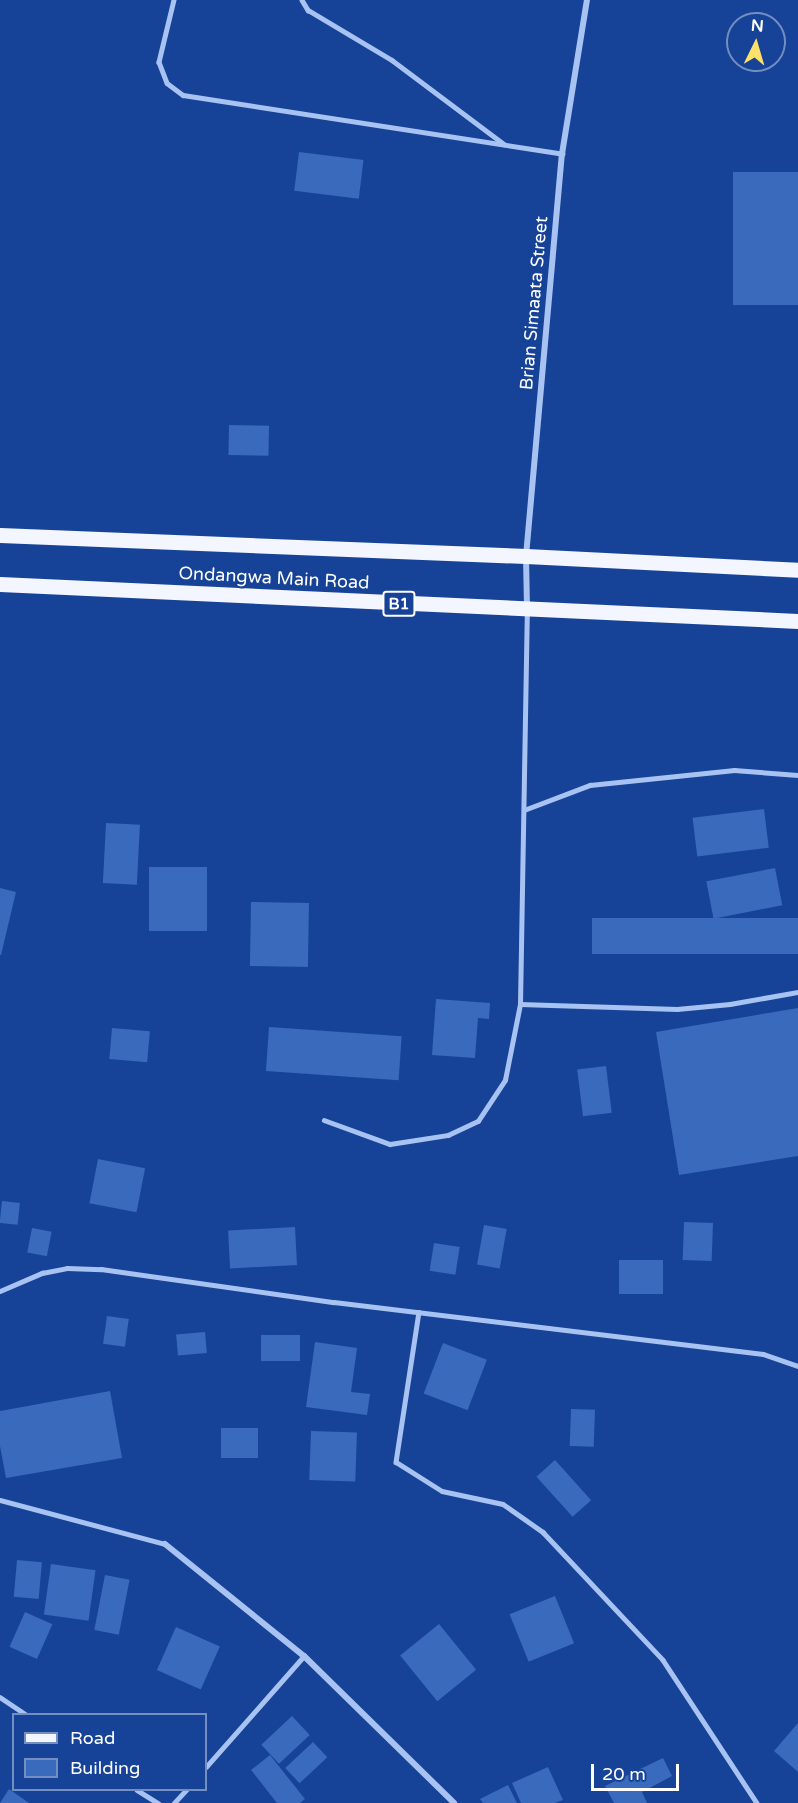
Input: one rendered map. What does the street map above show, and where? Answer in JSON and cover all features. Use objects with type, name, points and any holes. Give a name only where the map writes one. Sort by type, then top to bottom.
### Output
[{"type":"main road","name":"Ondangwa Main Road","points":[[0,535],[526,556],[798,570]]},
{"type":"main road","name":"Ondangwa Main Road","points":[[0,584],[798,621]]},
{"type":"street","name":"Brian Simaata Street","points":[[527,610],[526,556],[562,154],[587,0]]},
{"type":"street","points":[[165,1544],[304,1656],[454,1803]]},
{"type":"lane","points":[[174,0],[159,62],[167,83],[183,95],[562,154]]},
{"type":"lane","points":[[302,0],[308,10],[392,60],[507,145]]},
{"type":"lane","points":[[324,1120],[390,1144],[448,1135],[478,1121],[505,1080],[520,1004],[527,610]]},
{"type":"lane","points":[[524,810],[590,785],[734,770],[798,775]]},
{"type":"lane","points":[[520,1004],[677,1009],[730,1004],[798,992]]},
{"type":"lane","points":[[0,1291],[42,1273],[67,1269],[101,1269],[419,1312],[763,1354],[798,1366]]},
{"type":"lane","points":[[419,1312],[396,1462],[442,1491],[503,1504],[543,1532],[663,1660],[757,1803]]},
{"type":"lane","points":[[0,1500],[165,1544]]},
{"type":"lane","points":[[207,1766],[304,1656]]},
{"type":"lane","points":[[0,1697],[24,1713]]},
{"type":"lane","points":[[139,1791],[158,1803]]},
{"type":"lane","points":[[174,1803],[185,1791]]},
{"type":"building","points":[[299,152],[364,160],[359,199],[294,191]]},
{"type":"building","points":[[733,172],[798,172],[798,305],[733,305]]},
{"type":"building","points":[[229,425],[269,426],[268,456],[228,455]]},
{"type":"building","points":[[764,809],[769,848],[697,856],[693,818]]},
{"type":"building","points":[[106,823],[140,825],[137,885],[103,883]]},
{"type":"building","points":[[149,867],[207,867],[207,931],[149,931]]},
{"type":"building","points":[[775,868],[782,905],[714,919],[706,881]]},
{"type":"building","points":[[0,888],[16,892],[1,955],[0,955]]},
{"type":"building","points":[[251,902],[309,903],[308,967],[250,966]]},
{"type":"building","points":[[592,918],[798,918],[798,954],[592,954]]},
{"type":"building","points":[[436,999],[490,1003],[489,1019],[478,1018],[475,1058],[432,1055]]},
{"type":"building","points":[[798,1008],[798,1156],[679,1175],[656,1032]]},
{"type":"building","points":[[269,1027],[402,1036],[399,1080],[266,1071]]},
{"type":"building","points":[[112,1028],[150,1031],[147,1062],[109,1059]]},
{"type":"building","points":[[606,1066],[612,1113],[583,1116],[577,1070]]},
{"type":"building","points":[[98,1159],[145,1168],[137,1212],[89,1203]]},
{"type":"building","points":[[2,1201],[20,1203],[18,1225],[0,1223]]},
{"type":"building","points":[[684,1222],[713,1223],[712,1261],[683,1260]]},
{"type":"building","points":[[484,1225],[507,1229],[500,1268],[477,1264]]},
{"type":"building","points":[[295,1227],[297,1265],[230,1268],[228,1231]]},
{"type":"building","points":[[32,1228],[52,1232],[47,1256],[27,1253]]},
{"type":"building","points":[[434,1243],[460,1247],[455,1275],[430,1271]]},
{"type":"building","points":[[619,1260],[663,1260],[663,1294],[619,1294]]},
{"type":"building","points":[[107,1316],[129,1319],[125,1347],[103,1344]]},
{"type":"building","points":[[205,1332],[207,1353],[178,1355],[176,1335]]},
{"type":"building","points":[[261,1335],[300,1335],[300,1361],[261,1361]]},
{"type":"building","points":[[315,1342],[357,1348],[351,1392],[370,1394],[367,1415],[306,1407]]},
{"type":"building","points":[[443,1343],[487,1360],[468,1410],[424,1393]]},
{"type":"building","points":[[110,1391],[122,1458],[6,1478],[0,1446],[0,1411]]},
{"type":"building","points":[[571,1409],[595,1410],[594,1447],[570,1446]]},
{"type":"building","points":[[221,1428],[258,1428],[258,1458],[221,1458]]},
{"type":"building","points":[[311,1431],[357,1433],[355,1482],[309,1480]]},
{"type":"building","points":[[555,1460],[591,1500],[573,1517],[536,1477]]},
{"type":"building","points":[[17,1560],[42,1562],[39,1599],[14,1597]]},
{"type":"building","points":[[51,1564],[96,1570],[88,1621],[44,1615]]},
{"type":"building","points":[[105,1575],[130,1580],[119,1635],[94,1630]]},
{"type":"building","points":[[555,1596],[574,1643],[529,1662],[510,1614]]},
{"type":"building","points":[[25,1612],[52,1624],[37,1659],[10,1647]]},
{"type":"building","points":[[439,1624],[476,1670],[437,1701],[400,1655]]},
{"type":"building","points":[[176,1627],[220,1647],[201,1689],[157,1670]]},
{"type":"building","points":[[292,1716],[310,1735],[279,1764],[261,1745]]},
{"type":"building","points":[[798,1723],[798,1772],[774,1751]]},
{"type":"building","points":[[313,1742],[327,1757],[300,1783],[285,1768]]},
{"type":"building","points":[[270,1755],[305,1799],[300,1803],[277,1803],[251,1770]]},
{"type":"building","points":[[663,1758],[672,1776],[642,1792],[647,1803],[614,1803],[605,1786]]},
{"type":"building","points":[[548,1767],[563,1800],[555,1803],[521,1803],[512,1783]]},
{"type":"building","points":[[508,1785],[517,1803],[483,1803],[480,1799]]},
{"type":"building","points":[[9,1789],[29,1803],[0,1803]]}]
